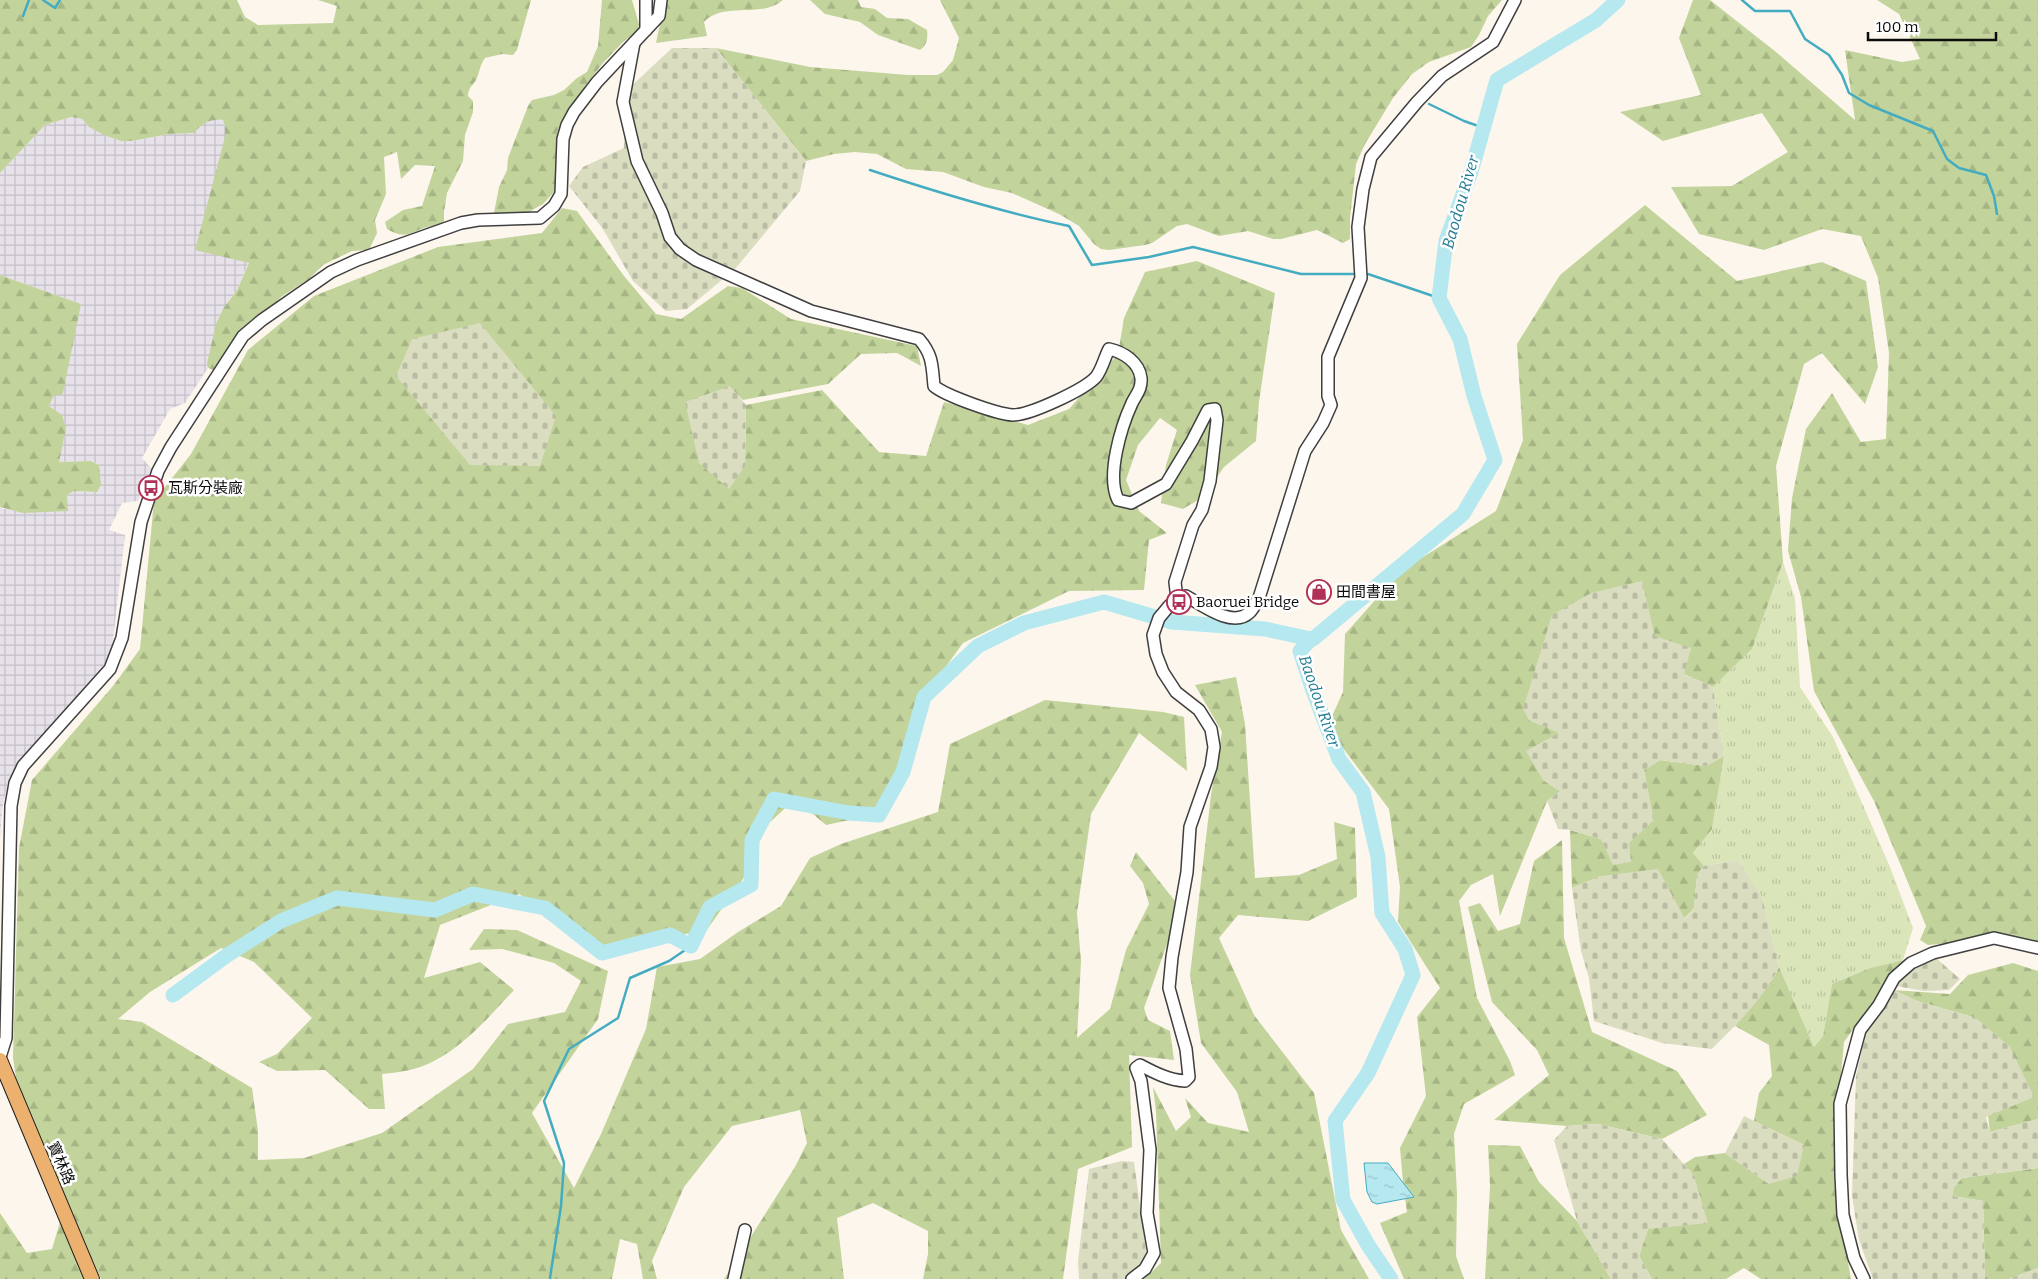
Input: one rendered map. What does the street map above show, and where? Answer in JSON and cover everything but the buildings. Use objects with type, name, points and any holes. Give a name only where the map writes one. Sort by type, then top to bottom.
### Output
[{"type":"main road","name":"寶林路","points":[[0,1058],[92,1279]]},
{"type":"street","points":[[646,0],[646,30]]},
{"type":"street","points":[[0,1058],[6,1038],[11,806],[15,784],[22,766],[110,669],[122,638],[141,522],[158,471],[176,439],[243,336],[262,320],[331,272],[357,260],[452,226],[478,220],[540,218],[554,206],[561,194],[563,139],[567,125],[574,112],[597,82],[659,16],[661,0]]},
{"type":"street","points":[[1132,1279],[1145,1269],[1154,1253],[1147,1213],[1150,1150],[1141,1081],[1136,1068],[1140,1065],[1160,1075],[1176,1080],[1185,1081],[1189,1077],[1186,1049],[1169,988],[1171,965],[1187,872],[1190,827],[1211,767],[1214,747],[1211,729],[1199,710],[1176,692],[1163,672],[1156,654],[1153,635],[1159,618],[1177,598],[1186,596],[1230,618],[1242,617],[1250,611],[1259,598],[1306,451],[1324,423],[1331,405],[1328,396],[1328,358],[1361,278],[1358,227],[1363,189],[1372,157],[1417,102],[1442,76],[1493,42],[1516,0]]},
{"type":"street","points":[[634,42],[623,102],[637,161],[662,214],[670,237],[680,249],[696,260],[811,311],[919,338],[928,349],[934,367],[934,386],[942,392],[991,410],[1014,415],[1057,402],[1095,378],[1102,368],[1109,349],[1118,351],[1129,358],[1136,366],[1141,378],[1140,390],[1132,404],[1117,450],[1114,479],[1115,493],[1118,500],[1131,503],[1166,484],[1208,410],[1214,409],[1217,420],[1210,481],[1202,510],[1193,525],[1175,582],[1177,598]]},
{"type":"street","points":[[1864,1279],[1854,1258],[1842,1215],[1841,1175],[1840,1104],[1860,1030],[1879,1005],[1894,978],[1911,963],[1933,953],[1994,938],[2038,948]]},
{"type":"street","points":[[734,1279],[745,1230]]},
{"type":"shaded area","points":[[71,117],[82,119],[89,127],[121,141],[132,141],[169,134],[193,133],[202,124],[212,119],[223,120],[249,262],[237,290],[223,309],[207,363],[208,368],[185,403],[170,409],[142,458],[152,469],[138,501],[122,503],[109,530],[125,535],[112,649],[90,685],[16,765],[8,781],[2,810],[0,840],[0,507],[4,509],[67,511],[67,495],[74,491],[97,492],[99,465],[92,461],[59,462],[49,406],[81,304],[0,275],[0,173],[45,125]]},
{"type":"green space","points":[[0,0],[237,0],[245,17],[258,25],[333,23],[337,6],[318,0],[531,0],[517,50],[513,55],[502,54],[485,58],[477,78],[469,90],[468,96],[473,101],[473,112],[465,135],[463,161],[447,193],[444,225],[427,227],[402,235],[387,229],[385,222],[403,210],[422,206],[435,166],[415,165],[401,179],[397,152],[384,157],[386,194],[375,220],[377,233],[369,250],[352,251],[323,265],[310,278],[281,297],[214,370],[208,368],[207,363],[216,324],[223,309],[237,290],[249,263],[195,250],[225,137],[223,120],[207,122],[194,133],[169,134],[132,141],[121,141],[89,127],[82,119],[71,117],[45,125],[0,173]]},
{"type":"green space","points":[[602,0],[632,0],[639,24],[638,31],[624,41],[603,63],[584,87],[576,104],[561,122],[557,133],[555,191],[543,204],[527,213],[510,216],[494,213],[499,187],[507,170],[508,158],[528,106],[532,100],[554,95],[564,90],[587,72],[598,46]]},
{"type":"green space","points":[[665,0],[783,0],[774,6],[754,10],[722,12],[712,16],[704,22],[707,36],[656,43]]},
{"type":"green space","points":[[810,0],[858,0],[861,7],[875,9],[887,18],[908,19],[927,30],[926,42],[920,50],[878,35],[860,22],[825,14]]},
{"type":"green space","points":[[940,0],[1502,0],[1488,16],[1471,47],[1429,62],[1412,74],[1393,98],[1365,144],[1356,164],[1350,218],[1350,239],[1343,243],[1317,230],[1281,239],[1273,239],[1248,231],[1219,236],[1187,224],[1177,226],[1152,243],[1109,250],[1101,249],[1094,244],[1079,226],[1059,214],[1012,193],[984,187],[943,172],[906,169],[877,154],[855,152],[834,154],[806,161],[716,48],[810,67],[908,75],[937,75],[943,72],[953,60],[959,38]]},
{"type":"green space","points":[[1693,0],[1710,0],[1776,52],[1855,120],[1845,50],[1902,62],[1920,59],[1899,14],[1877,0],[2038,0],[2038,948],[1995,939],[1928,945],[1920,940],[1926,926],[1874,801],[1814,691],[1801,597],[1788,551],[1792,498],[1806,429],[1832,393],[1861,442],[1886,439],[1889,353],[1878,278],[1861,236],[1822,229],[1764,250],[1699,234],[1671,187],[1732,186],[1788,152],[1762,113],[1663,141],[1620,112],[1701,95],[1679,38]]},
{"type":"green space","points":[[672,48],[716,48],[806,161],[800,191],[735,269],[687,309],[666,311],[633,281],[603,229],[569,186],[583,167],[624,148],[625,92]]},
{"type":"green space","points":[[1645,205],[1737,281],[1822,262],[1866,281],[1878,367],[1865,404],[1822,353],[1804,364],[1776,466],[1783,562],[1752,649],[1713,687],[1684,674],[1529,720],[1560,733],[1543,780],[1560,791],[1547,801],[1500,916],[1493,874],[1471,885],[1459,901],[1477,998],[1510,1061],[1515,1075],[1464,1104],[1454,1134],[1457,1195],[1456,1256],[1464,1279],[1404,1279],[1380,1223],[1407,1212],[1405,1198],[1413,1196],[1403,1182],[1400,1148],[1426,1096],[1417,1017],[1440,988],[1398,922],[1400,887],[1389,809],[1327,727],[1343,692],[1345,634],[1401,571],[1496,511],[1523,440],[1517,344],[1560,275]]},
{"type":"green space","points":[[562,208],[577,211],[624,276],[656,314],[681,319],[728,286],[742,288],[791,319],[917,346],[921,366],[897,353],[861,354],[828,384],[743,400],[730,387],[745,466],[746,405],[822,390],[879,452],[926,456],[944,402],[1028,425],[1069,409],[1118,354],[1124,318],[1145,272],[1197,261],[1275,293],[1259,402],[1256,441],[1224,467],[1203,497],[1183,509],[1161,503],[1166,465],[1177,430],[1160,418],[1138,445],[1126,480],[1139,511],[1167,533],[1149,540],[1144,590],[1069,591],[963,643],[926,694],[907,753],[882,813],[826,825],[795,799],[767,825],[743,879],[706,931],[671,936],[616,954],[519,894],[440,925],[424,978],[480,962],[514,990],[477,1029],[445,1054],[415,1069],[382,1074],[385,1109],[369,1109],[325,1070],[277,1071],[259,1062],[277,1054],[312,1018],[254,962],[221,948],[150,992],[118,1019],[142,1022],[252,1088],[258,1131],[258,1160],[304,1158],[382,1133],[473,1069],[508,1024],[565,1012],[581,981],[554,963],[502,949],[469,950],[484,929],[517,930],[608,971],[598,1019],[532,1113],[574,1188],[601,1134],[646,1029],[657,967],[700,959],[738,932],[781,906],[810,858],[841,844],[938,812],[950,744],[1045,700],[1163,712],[1184,717],[1187,771],[1139,733],[1091,814],[1077,913],[1081,961],[1077,1038],[1110,1009],[1126,950],[1149,904],[1143,883],[1130,866],[1136,852],[1175,901],[1170,936],[1144,1008],[1148,1020],[1170,1031],[1174,1060],[1129,1055],[1132,1147],[1078,1169],[1063,1279],[923,1279],[928,1254],[928,1231],[873,1203],[837,1218],[844,1279],[724,1279],[795,1167],[807,1143],[800,1110],[732,1126],[684,1187],[652,1261],[657,1279],[643,1279],[637,1244],[620,1239],[612,1279],[101,1279],[17,1084],[13,1058],[19,848],[32,780],[113,686],[140,649],[154,501],[191,454],[248,350],[314,296],[438,247],[542,233]]},
{"type":"green space","points":[[0,275],[81,304],[63,393],[61,395],[54,395],[49,406],[62,415],[66,428],[59,462],[91,461],[99,465],[101,485],[97,492],[74,491],[67,495],[68,511],[23,513],[0,507]]},
{"type":"green space","points":[[480,323],[556,416],[540,466],[470,465],[396,376],[412,339]]},
{"type":"green space","points":[[730,386],[746,405],[745,466],[729,489],[699,463],[685,402]]},
{"type":"green space","points":[[1783,562],[1795,599],[1800,687],[1833,737],[1890,867],[1913,928],[1903,960],[1870,968],[1832,984],[1823,1036],[1814,1047],[1779,967],[1762,897],[1738,860],[1704,866],[1693,853],[1712,829],[1724,756],[1713,687],[1752,649]]},
{"type":"green space","points":[[1642,581],[1655,636],[1691,648],[1684,674],[1713,687],[1724,756],[1706,766],[1660,760],[1644,770],[1654,820],[1629,843],[1631,862],[1613,865],[1601,839],[1570,830],[1558,829],[1547,801],[1560,791],[1543,780],[1526,751],[1559,733],[1529,720],[1523,709],[1552,615],[1591,593]]},
{"type":"green space","points":[[1236,677],[1245,724],[1255,878],[1299,875],[1337,859],[1334,822],[1355,828],[1357,897],[1308,921],[1238,915],[1219,938],[1254,1015],[1314,1093],[1341,1230],[1369,1279],[1144,1279],[1161,1263],[1156,1112],[1153,1087],[1176,1131],[1191,1117],[1185,1098],[1208,1123],[1249,1132],[1237,1092],[1201,1043],[1190,975],[1211,795],[1222,732],[1195,685]]},
{"type":"green space","points":[[1724,756],[1712,829],[1693,853],[1704,866],[1697,875],[1694,908],[1684,919],[1601,876],[1572,888],[1570,830],[1601,839],[1628,843],[1653,820],[1644,770],[1660,760],[1706,766]]},
{"type":"green space","points":[[1562,840],[1564,938],[1592,1032],[1677,1071],[1707,1115],[1662,1139],[1598,1124],[1567,1126],[1494,1120],[1549,1075],[1537,1050],[1492,1002],[1468,907],[1480,903],[1498,931],[1520,924],[1534,861]]},
{"type":"green space","points":[[1738,860],[1762,897],[1779,967],[1766,990],[1749,1011],[1712,1049],[1662,1043],[1594,1021],[1589,978],[1581,951],[1572,888],[1601,876],[1658,869],[1685,919],[1694,908],[1697,875],[1704,866]]},
{"type":"green space","points":[[1936,958],[1960,979],[1949,990],[1924,991],[1896,986],[1912,966],[1922,961]]},
{"type":"green space","points":[[1903,960],[1844,1042],[1835,1140],[1838,1207],[1851,1279],[1761,1279],[1744,1268],[1726,1279],[1652,1279],[1639,1256],[1648,1229],[1694,1176],[1684,1164],[1695,1157],[1725,1153],[1769,1184],[1804,1145],[1754,1121],[1759,1093],[1772,1076],[1769,1045],[1735,1026],[1774,977],[1779,967],[1814,1047],[1823,1036],[1832,984],[1870,968]]},
{"type":"green space","points":[[2013,963],[2038,971],[2038,1119],[1990,1132],[1976,1018],[1917,1001],[1893,990],[1950,994],[1968,975]]},
{"type":"green space","points":[[1893,990],[1917,1001],[1976,1018],[2010,1047],[2034,1097],[1986,1117],[1990,1132],[2038,1119],[2038,1168],[1962,1178],[1954,1187],[1952,1196],[1983,1201],[1985,1279],[1873,1279],[1859,1240],[1852,1196],[1856,1077],[1866,1033]]},
{"type":"green space","points":[[1744,1116],[1804,1145],[1797,1176],[1769,1184],[1725,1153]]},
{"type":"green space","points":[[1598,1124],[1662,1139],[1694,1176],[1708,1223],[1648,1229],[1639,1256],[1652,1279],[1611,1279],[1577,1221],[1554,1140],[1567,1126]]},
{"type":"green space","points":[[1488,1145],[1520,1146],[1539,1182],[1577,1221],[1611,1279],[1485,1279],[1490,1186]]},
{"type":"green space","points":[[1122,1161],[1134,1162],[1146,1251],[1143,1266],[1125,1279],[1079,1279],[1078,1261],[1089,1169]]},
{"type":"green space","points":[[2038,1168],[2038,1268],[2009,1279],[1985,1279],[1983,1201],[1952,1196],[1954,1187],[1962,1178]]},
{"type":"green space","points":[[0,1213],[27,1253],[52,1249],[60,1222],[84,1279],[0,1279]]},
{"type":"green space","points":[[2038,1268],[2038,1279],[2009,1279]]},
{"type":"water","points":[[1364,1163],[1388,1163],[1414,1197],[1377,1204],[1372,1202],[1367,1192]]},
{"type":"waterway","points":[[23,16],[29,0]]},
{"type":"waterway","points":[[43,0],[55,8],[60,0]]},
{"type":"waterway","name":"Baodou River","points":[[1391,1279],[1368,1245],[1343,1200],[1335,1121],[1368,1073],[1413,975],[1405,949],[1382,913],[1378,857],[1363,792],[1339,759],[1300,651],[1311,639],[1463,514],[1495,460],[1474,396],[1460,339],[1439,298],[1446,241],[1471,172],[1497,80],[1596,20],[1618,0]]},
{"type":"waterway","points":[[1742,0],[1755,11],[1790,11],[1805,39],[1829,55],[1842,75],[1849,93],[1869,105],[1933,131],[1947,159],[1959,168],[1986,175],[1994,196],[1997,214]]},
{"type":"waterway","points":[[1429,104],[1464,121],[1484,128]]},
{"type":"waterway","points":[[870,170],[969,201],[1069,226],[1092,265],[1149,257],[1193,247],[1301,274],[1353,274]]},
{"type":"waterway","points":[[1368,274],[1439,298]]},
{"type":"waterway","points":[[173,995],[226,956],[281,921],[337,898],[435,910],[473,894],[545,908],[602,953],[670,935],[691,946],[710,907],[751,885],[752,840],[774,799],[849,813],[879,815],[903,772],[924,697],[978,646],[1024,623],[1104,602],[1172,622],[1265,629],[1311,639]]},
{"type":"waterway","points":[[550,1278],[561,1206],[564,1163],[544,1101],[569,1049],[618,1018],[630,978],[669,961],[691,946]]},
{"type":"place","name":"瓦斯分裝廠","points":[[151,488]]},
{"type":"place","name":"田間書屋","points":[[1319,592]]},
{"type":"place","name":"Baoruei Bridge","points":[[1179,602]]}]
